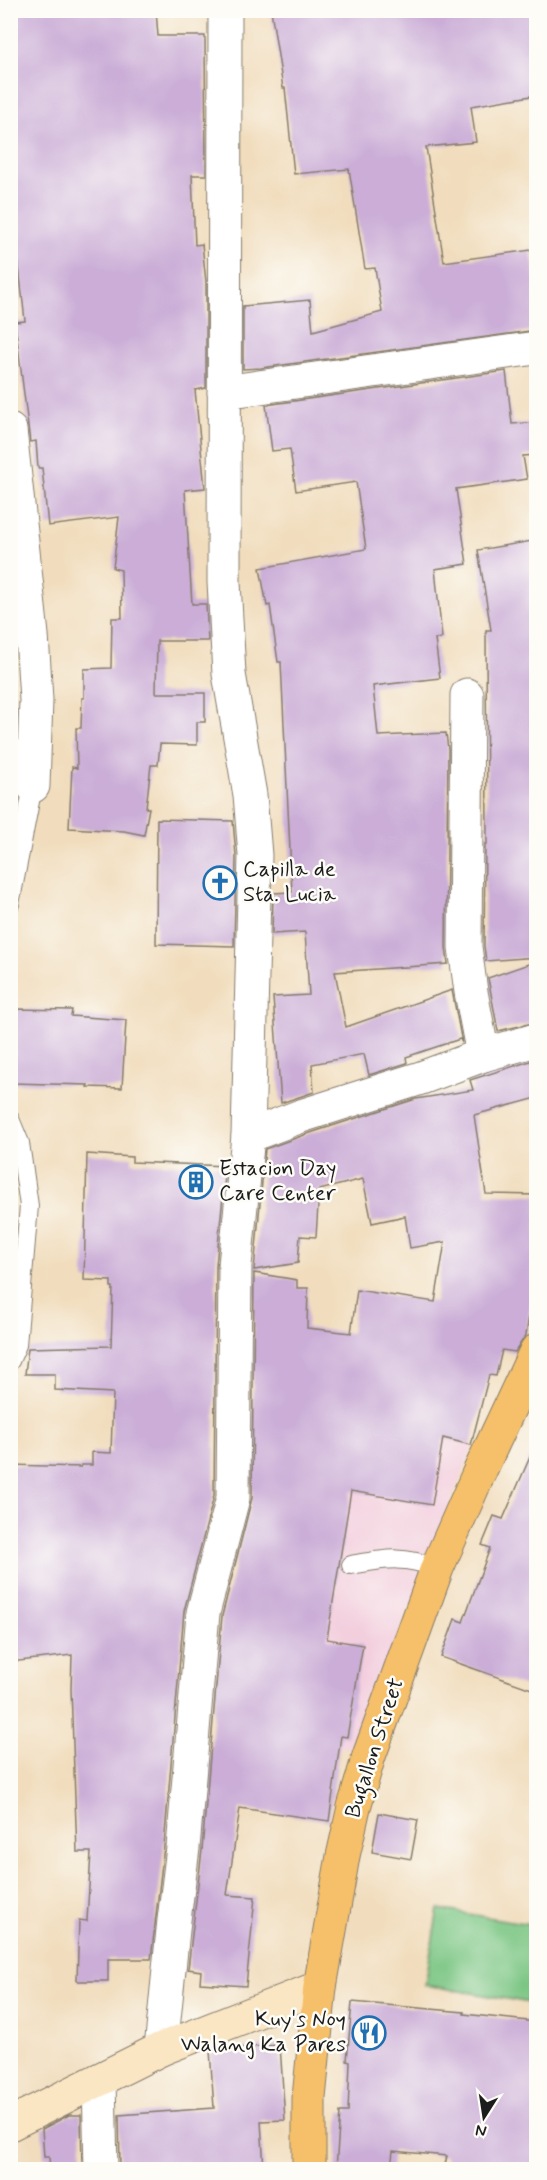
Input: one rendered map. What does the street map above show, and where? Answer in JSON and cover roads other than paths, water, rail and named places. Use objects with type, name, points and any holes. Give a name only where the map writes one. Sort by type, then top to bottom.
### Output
[{"type":"main road","name":"Bugallon Street","points":[[309,2169],[309,2098],[320,1987],[354,1807],[369,1756],[437,1568],[474,1483],[536,1353]]},
{"type":"main road","points":[[10,2124],[161,2049],[320,1987]]},
{"type":"street","points":[[161,2049],[183,1848],[203,1613],[233,1497],[235,1265],[248,1136],[255,855],[250,795],[229,674],[224,582],[225,10]]},
{"type":"street","points":[[224,392],[537,348]]},
{"type":"street","points":[[10,430],[32,635],[36,700],[33,786]]},
{"type":"street","points":[[467,695],[465,947],[483,1055]]},
{"type":"street","points":[[248,1136],[483,1055],[537,1040]]},
{"type":"street","points":[[99,2080],[101,2169]]},
{"type":"lane","points":[[10,904],[33,786]]},
{"type":"lane","points":[[10,1119],[20,1143],[29,1206],[17,1345],[10,1361]]},
{"type":"lane","points":[[351,1565],[396,1557],[418,1561],[437,1568]]},
{"type":"place","name":"Capilla de Sta. Lucia","points":[[220,883]]},
{"type":"place","name":"Estacion Day Care Center","points":[[196,1182]]},
{"type":"place","name":"Kuy's Noy Walang Ka Pares","points":[[369,2033]]}]
